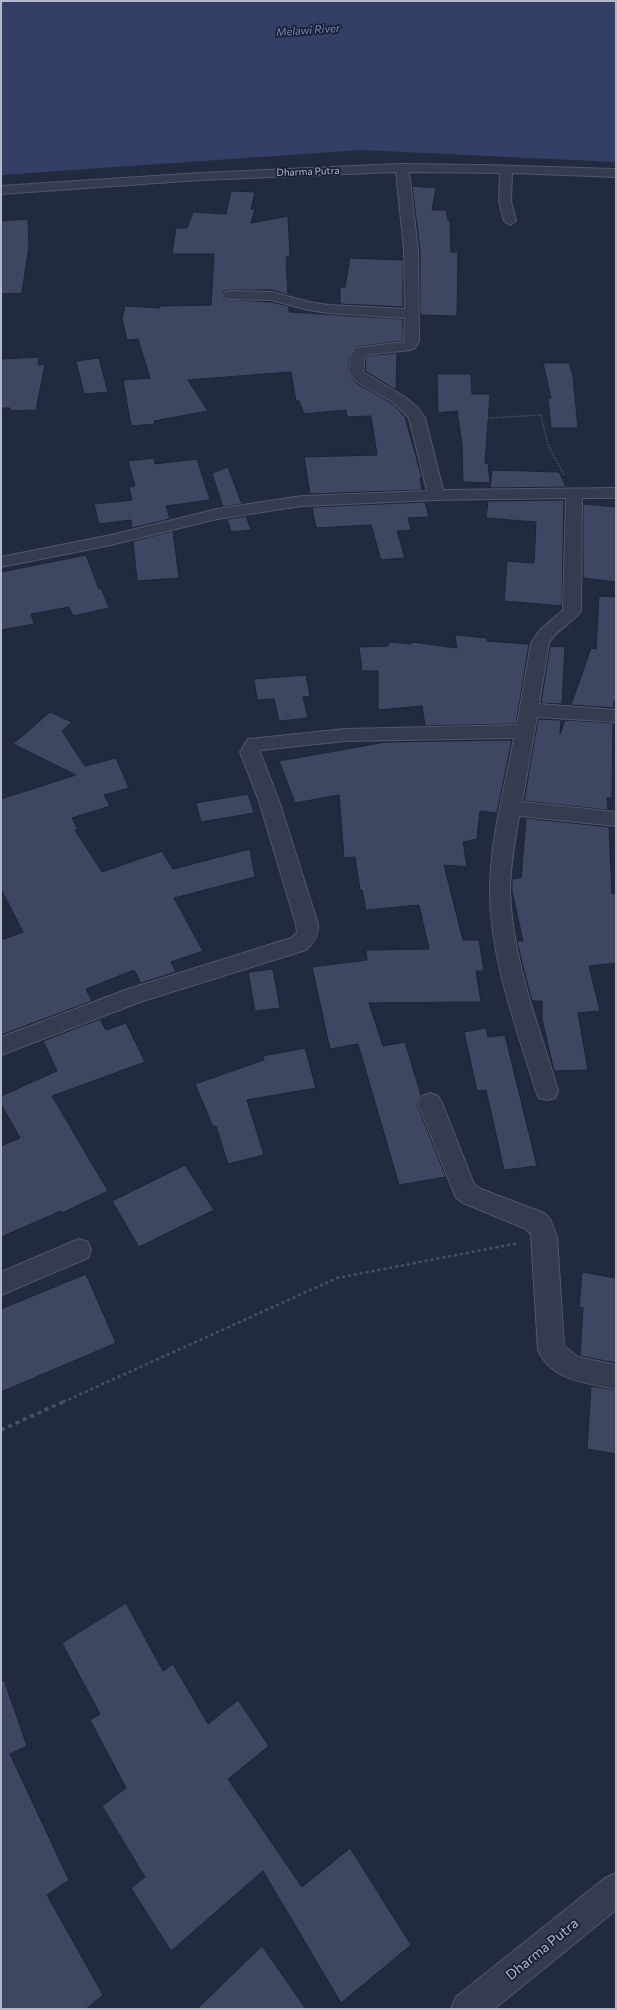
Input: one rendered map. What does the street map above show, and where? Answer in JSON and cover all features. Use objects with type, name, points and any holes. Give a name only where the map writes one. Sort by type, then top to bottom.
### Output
[{"type":"street","name":"Dharma Putra","points":[[1,190],[279,172],[402,168],[506,169],[616,173]]},
{"type":"street","points":[[402,168],[411,250],[412,314],[414,334],[410,345],[360,351],[358,355],[356,372],[361,378],[405,403],[412,410],[416,418],[436,495]]},
{"type":"street","points":[[506,169],[505,201],[510,222]]},
{"type":"street","points":[[230,296],[272,296],[308,306],[329,309],[412,314]]},
{"type":"street","points":[[1,562],[111,540],[217,514],[273,505],[356,498],[436,495],[616,493]]},
{"type":"street","points":[[547,1091],[513,974],[503,928],[500,892],[501,860],[526,731],[542,637],[569,616],[572,611],[574,494]]},
{"type":"street","points":[[529,710],[616,716]]},
{"type":"street","points":[[1,1046],[136,996],[194,976],[298,944],[306,939],[308,931],[307,924],[269,801],[250,752],[255,744],[345,735],[526,731]]},
{"type":"street","points":[[511,808],[616,819]]},
{"type":"street","points":[[430,1103],[465,1191],[472,1196],[535,1221],[541,1227],[545,1237],[551,1350],[556,1359],[570,1367],[616,1377]]},
{"type":"street","points":[[1,1284],[80,1250]]},
{"type":"street","name":"Dharma Putra","points":[[468,2009],[616,1889]]},
{"type":"path","points":[[486,418],[541,415],[548,445],[574,494]]},
{"type":"path","points":[[1,1430],[337,1278],[545,1237]]},
{"type":"water","name":"Melawi River","points":[[1,1],[616,1],[616,162],[362,150],[1,175]]},
{"type":"building","points":[[412,186],[436,188],[432,210],[446,210],[448,220],[450,221],[451,252],[458,252],[457,316],[420,315],[420,250]]},
{"type":"building","points":[[231,191],[255,192],[251,209],[255,209],[251,223],[288,216],[290,257],[286,257],[288,295],[272,290],[230,290],[224,291],[222,294],[224,299],[271,302],[289,306],[289,312],[403,319],[403,341],[355,347],[350,355],[348,373],[355,382],[393,404],[405,417],[422,478],[420,478],[422,490],[310,494],[304,457],[377,455],[371,416],[347,417],[346,410],[304,414],[299,401],[296,401],[291,372],[188,380],[208,411],[154,421],[155,424],[131,426],[123,380],[150,378],[138,339],[127,340],[122,319],[125,306],[160,308],[160,306],[211,305],[214,254],[172,254],[176,228],[187,228],[193,212],[226,214]]},
{"type":"building","points":[[28,219],[29,246],[22,293],[1,294],[1,221]]},
{"type":"building","points":[[350,258],[403,260],[403,307],[340,304],[340,287],[345,287]]},
{"type":"building","points":[[397,353],[396,390],[365,371],[366,356]]},
{"type":"building","points":[[39,357],[38,365],[45,364],[36,410],[10,411],[10,408],[1,408],[1,359]]},
{"type":"building","points":[[99,358],[108,392],[84,394],[76,361]]},
{"type":"building","points":[[543,363],[569,363],[573,376],[578,428],[551,428],[548,398],[551,398]]},
{"type":"building","points":[[437,374],[471,374],[472,394],[490,394],[485,463],[488,463],[490,483],[463,482],[462,444],[457,411],[438,413]]},
{"type":"building","points":[[154,458],[155,464],[197,459],[210,500],[166,506],[170,519],[132,528],[131,520],[99,524],[94,504],[132,500],[129,487],[135,486],[128,461]]},
{"type":"building","points":[[228,467],[242,504],[223,507],[212,473]]},
{"type":"building","points":[[492,470],[559,472],[566,487],[490,488]]},
{"type":"building","points":[[564,500],[562,606],[504,601],[507,561],[534,563],[536,522],[486,518],[488,501]]},
{"type":"building","points":[[425,502],[429,517],[408,518],[411,530],[397,531],[405,558],[381,560],[371,525],[316,528],[312,507]]},
{"type":"building","points":[[583,504],[616,507],[616,582],[583,578]]},
{"type":"building","points":[[246,516],[251,530],[231,532],[227,519]]},
{"type":"building","points":[[173,531],[179,578],[137,581],[133,541]]},
{"type":"building","points":[[86,555],[99,589],[101,588],[109,608],[73,616],[69,607],[31,614],[34,624],[1,630],[1,572]]},
{"type":"building","points":[[599,596],[616,597],[616,701],[614,701],[614,708],[571,705],[591,648],[596,649]]},
{"type":"building","points":[[455,635],[487,638],[487,641],[529,644],[516,724],[425,726],[422,706],[378,710],[378,671],[362,671],[359,647],[388,646],[389,642],[411,644],[412,642],[457,648]]},
{"type":"building","points":[[550,646],[565,647],[562,704],[541,703]]},
{"type":"building","points":[[306,675],[310,696],[303,697],[308,718],[279,721],[274,699],[257,700],[254,679]]},
{"type":"building","points":[[50,712],[72,722],[62,731],[85,766],[116,758],[129,788],[104,795],[110,806],[72,818],[78,829],[75,830],[102,872],[162,851],[173,869],[250,849],[255,877],[174,898],[203,951],[171,962],[176,972],[141,983],[134,970],[86,989],[92,1001],[1,1035],[1,940],[23,932],[1,889],[1,799],[76,775],[13,744]]},
{"type":"building","points":[[538,719],[561,720],[560,734],[565,720],[613,723],[612,798],[607,798],[608,810],[524,801]]},
{"type":"building","points":[[512,740],[497,813],[480,811],[477,839],[463,842],[467,867],[444,865],[463,940],[479,940],[484,971],[476,971],[481,1002],[369,1003],[383,1046],[405,1042],[421,1095],[417,1104],[446,1177],[399,1185],[358,1044],[330,1049],[312,967],[367,960],[366,950],[429,949],[419,905],[366,910],[362,890],[360,890],[355,857],[344,858],[339,795],[295,803],[279,761],[386,742]]},
{"type":"building","points":[[248,794],[254,813],[201,822],[196,803]]},
{"type":"building","points":[[526,818],[609,827],[612,894],[616,893],[616,963],[589,966],[600,1011],[578,1013],[588,1070],[554,1071],[542,1019],[542,1001],[532,1001],[523,967],[517,941],[523,941],[512,891],[512,879],[521,878]]},
{"type":"building","points":[[273,969],[280,1008],[255,1011],[248,972]]},
{"type":"building","points":[[100,1019],[106,1030],[126,1023],[145,1062],[52,1096],[108,1191],[62,1213],[61,1211],[1,1237],[1,1146],[20,1138],[1,1104],[1,1096],[57,1071],[43,1041]]},
{"type":"building","points":[[486,1028],[488,1037],[505,1035],[537,1166],[504,1170],[486,1090],[477,1091],[464,1032]]},
{"type":"building","points":[[305,1048],[316,1088],[247,1100],[264,1155],[228,1164],[216,1126],[213,1127],[195,1084],[264,1060],[263,1056]]},
{"type":"building","points":[[185,1165],[214,1210],[139,1247],[112,1201]]},
{"type":"building","points":[[582,1272],[616,1278],[616,1363],[580,1356],[583,1308],[579,1307]]},
{"type":"building","points":[[86,1274],[116,1343],[1,1392],[1,1309]]},
{"type":"building","points":[[591,1386],[616,1390],[616,1454],[587,1449]]},
{"type":"building","points":[[126,1603],[163,1671],[173,1664],[208,1724],[238,1700],[269,1746],[228,1779],[302,1887],[350,1848],[411,1945],[341,2003],[263,1871],[171,1951],[131,1888],[145,1877],[102,1806],[126,1788],[90,1720],[100,1714],[62,1643]]},
{"type":"building","points":[[4,1680],[27,1746],[10,1754],[69,1880],[47,1895],[103,1995],[86,2009],[1,2009],[1,1681]]},
{"type":"building","points":[[262,1946],[306,2009],[197,2009]]}]
